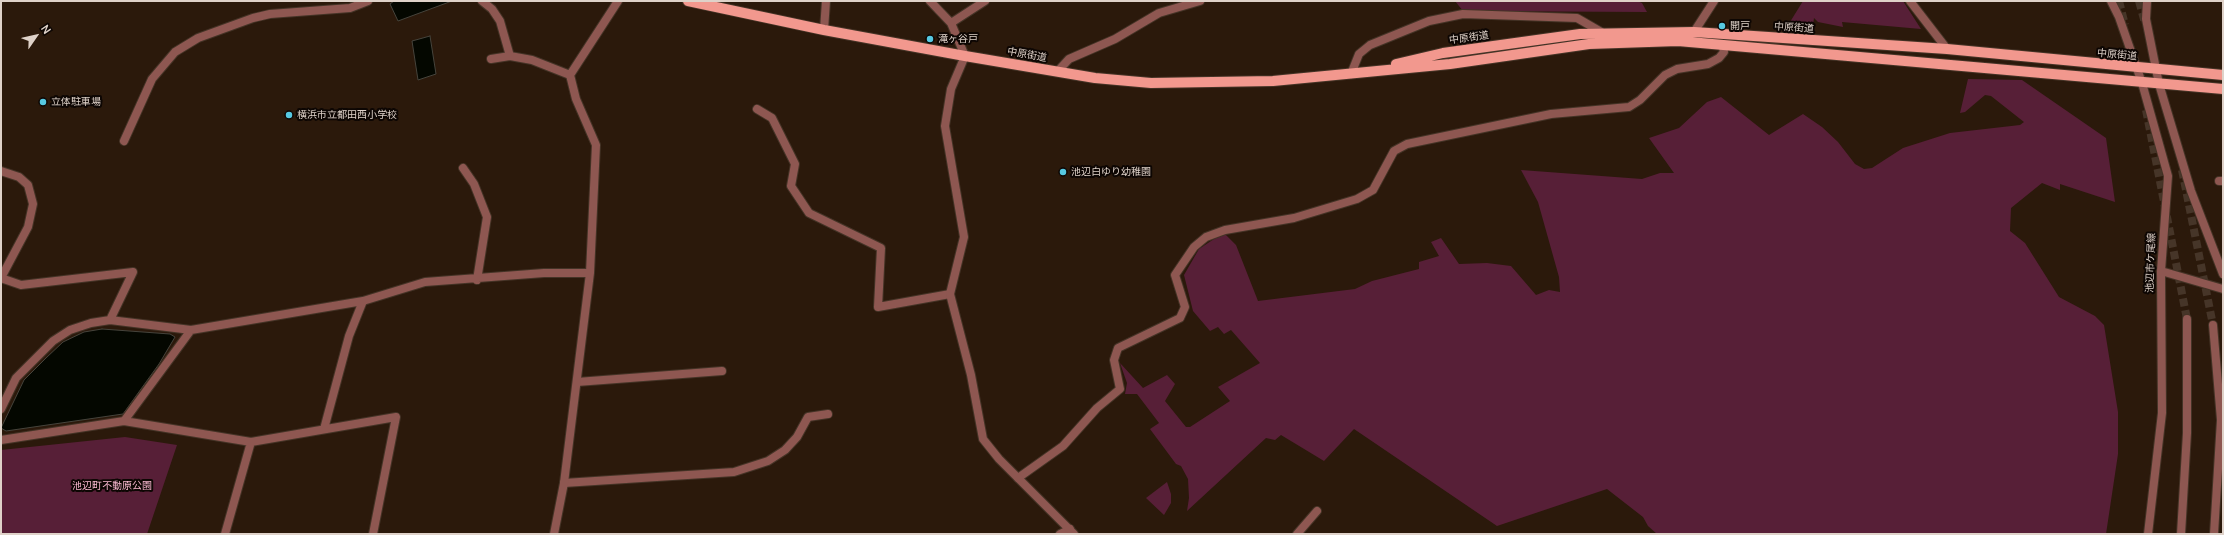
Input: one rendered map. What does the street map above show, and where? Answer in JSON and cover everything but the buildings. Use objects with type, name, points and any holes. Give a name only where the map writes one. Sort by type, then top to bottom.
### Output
[{"type":"main road","name":"中原街道","points":[[688,1],[723,4],[824,30],[965,56],[1095,78],[1151,83],[1273,80],[1351,74],[1450,64],[1589,44],[1678,40],[2142,83],[2223,89]]},
{"type":"main road","name":"中原街道","points":[[1365,72],[1443,53],[1580,34],[1603,32],[1694,32],[1947,49],[2155,70],[2223,75]]},
{"type":"street","points":[[124,141],[152,79],[175,52],[198,38],[246,20],[270,14],[350,8],[368,1]]},
{"type":"street","points":[[482,1],[492,9],[500,21],[510,56]]},
{"type":"street","points":[[554,534],[564,483],[590,272],[596,145],[576,99],[570,75],[618,1]]},
{"type":"street","points":[[824,30],[826,1]]},
{"type":"street","points":[[930,1],[951,23],[965,56],[951,89],[945,126],[964,237],[950,294],[971,375],[983,439],[1018,478],[1072,532]]},
{"type":"street","points":[[951,23],[985,1]]},
{"type":"street","points":[[1058,71],[1069,59],[1115,39],[1159,13],[1200,1]]},
{"type":"street","points":[[1694,32],[1714,1]]},
{"type":"street","points":[[1910,1],[1947,49]]},
{"type":"street","name":"池辺市ケ尾線","points":[[2111,1],[2142,83],[2168,176],[2161,271],[2162,413],[2148,534]]},
{"type":"street","points":[[2147,1],[2146,19],[2155,70],[2191,191],[2223,274]]},
{"type":"street","points":[[1351,74],[1359,54],[1370,45],[1429,21],[1463,14],[1577,18],[1603,32]]},
{"type":"street","points":[[1018,478],[1064,446],[1097,408],[1120,388],[1114,360],[1118,348],[1180,318],[1185,307],[1175,275],[1194,246],[1206,237],[1225,230],[1294,218],[1338,206],[1357,199],[1373,190],[1394,151],[1407,144],[1551,114],[1629,107],[1640,100],[1665,75],[1677,69],[1708,64],[1719,58],[1724,52],[1722,44]]},
{"type":"street","points":[[490,59],[510,56],[532,60],[570,75]]},
{"type":"street","points":[[756,109],[772,118],[795,164],[790,186],[809,213],[881,248],[878,307],[950,294]]},
{"type":"street","points":[[463,168],[476,189],[486,217],[477,280]]},
{"type":"street","points":[[1,171],[19,177],[28,185],[33,204],[28,227],[1,278],[21,285],[133,272],[110,320]]},
{"type":"street","points":[[2161,271],[2223,289]]},
{"type":"street","points":[[1,409],[16,378],[53,341],[70,330],[91,322],[110,320],[191,330],[211,325],[235,324],[363,301],[425,282],[477,280],[544,273],[590,272]]},
{"type":"street","points":[[324,430],[349,336],[363,301]]},
{"type":"street","points":[[2181,534],[2188,434],[2187,319]]},
{"type":"street","points":[[2213,325],[2221,420],[2214,534]]},
{"type":"street","points":[[124,421],[191,330]]},
{"type":"street","points":[[577,382],[722,371]]},
{"type":"street","points":[[564,483],[734,472],[768,461],[785,450],[797,437],[808,417],[828,414]]},
{"type":"street","points":[[1,440],[124,421],[251,442],[396,418],[373,534]]},
{"type":"street","points":[[226,534],[251,442]]},
{"type":"street","points":[[1297,534],[1317,511]]},
{"type":"street","points":[[1060,534],[1072,532]]},
{"type":"green space","points":[[1455,1],[1637,1],[1642,3],[1647,12],[1463,11]]},
{"type":"green space","points":[[1803,1],[1903,1],[1921,29],[1842,22],[1843,27],[1818,22],[1814,18],[1813,25],[1790,22]]},
{"type":"green space","points":[[1968,79],[2022,80],[2106,138],[2115,202],[2060,184],[2060,190],[2042,183],[2011,208],[2010,231],[2025,243],[2059,297],[2095,316],[2104,325],[2118,412],[2118,454],[2106,534],[1657,534],[1648,526],[1643,517],[1607,489],[1497,526],[1354,429],[1324,461],[1281,435],[1275,440],[1266,438],[1187,511],[1189,498],[1188,479],[1181,466],[1176,464],[1150,429],[1159,423],[1137,394],[1125,394],[1127,383],[1120,363],[1143,388],[1167,375],[1175,384],[1165,401],[1186,427],[1190,427],[1230,401],[1218,387],[1260,363],[1231,330],[1224,334],[1218,327],[1210,331],[1193,311],[1184,275],[1199,249],[1217,237],[1225,234],[1236,245],[1258,301],[1355,289],[1372,281],[1419,269],[1419,262],[1439,256],[1431,242],[1441,238],[1459,264],[1487,263],[1511,266],[1536,295],[1549,290],[1560,292],[1559,277],[1538,202],[1521,170],[1642,179],[1660,173],[1674,173],[1649,138],[1679,128],[1707,102],[1721,97],[1769,135],[1803,114],[1822,127],[1838,142],[1855,164],[1864,169],[1872,168],[1903,148],[1950,133],[2020,125],[2024,122],[1991,96],[1985,95],[1965,112],[1960,113]]},
{"type":"green space","name":"池辺町不動原公園","points":[[125,437],[177,445],[147,534],[1,534],[1,450]]},
{"type":"green space","points":[[1167,482],[1171,494],[1171,503],[1164,515],[1146,498]]},
{"type":"shaded area","points":[[394,1],[452,1],[398,21],[390,4]]},
{"type":"shaded area","points":[[430,36],[436,74],[418,80],[412,41]]},
{"type":"shaded area","points":[[102,329],[170,334],[175,337],[159,364],[123,414],[6,431],[1,428],[24,380],[46,358],[63,342],[84,332]]},
{"type":"tunnel","points":[[2119,1],[2125,25]]},
{"type":"tunnel","points":[[2139,1],[2145,23]]},
{"type":"tunnel","points":[[2146,110],[2187,319]]},
{"type":"tunnel","points":[[2182,170],[2213,325]]},
{"type":"place","name":"開戸","points":[[1722,26]]},
{"type":"place","name":"滝ヶ谷戸","points":[[930,39]]},
{"type":"place","name":"立体駐車場","points":[[43,102]]},
{"type":"place","name":"横浜市立都田西小学校","points":[[289,115]]},
{"type":"place","name":"池辺白ゆり幼稚園","points":[[1063,172]]}]
